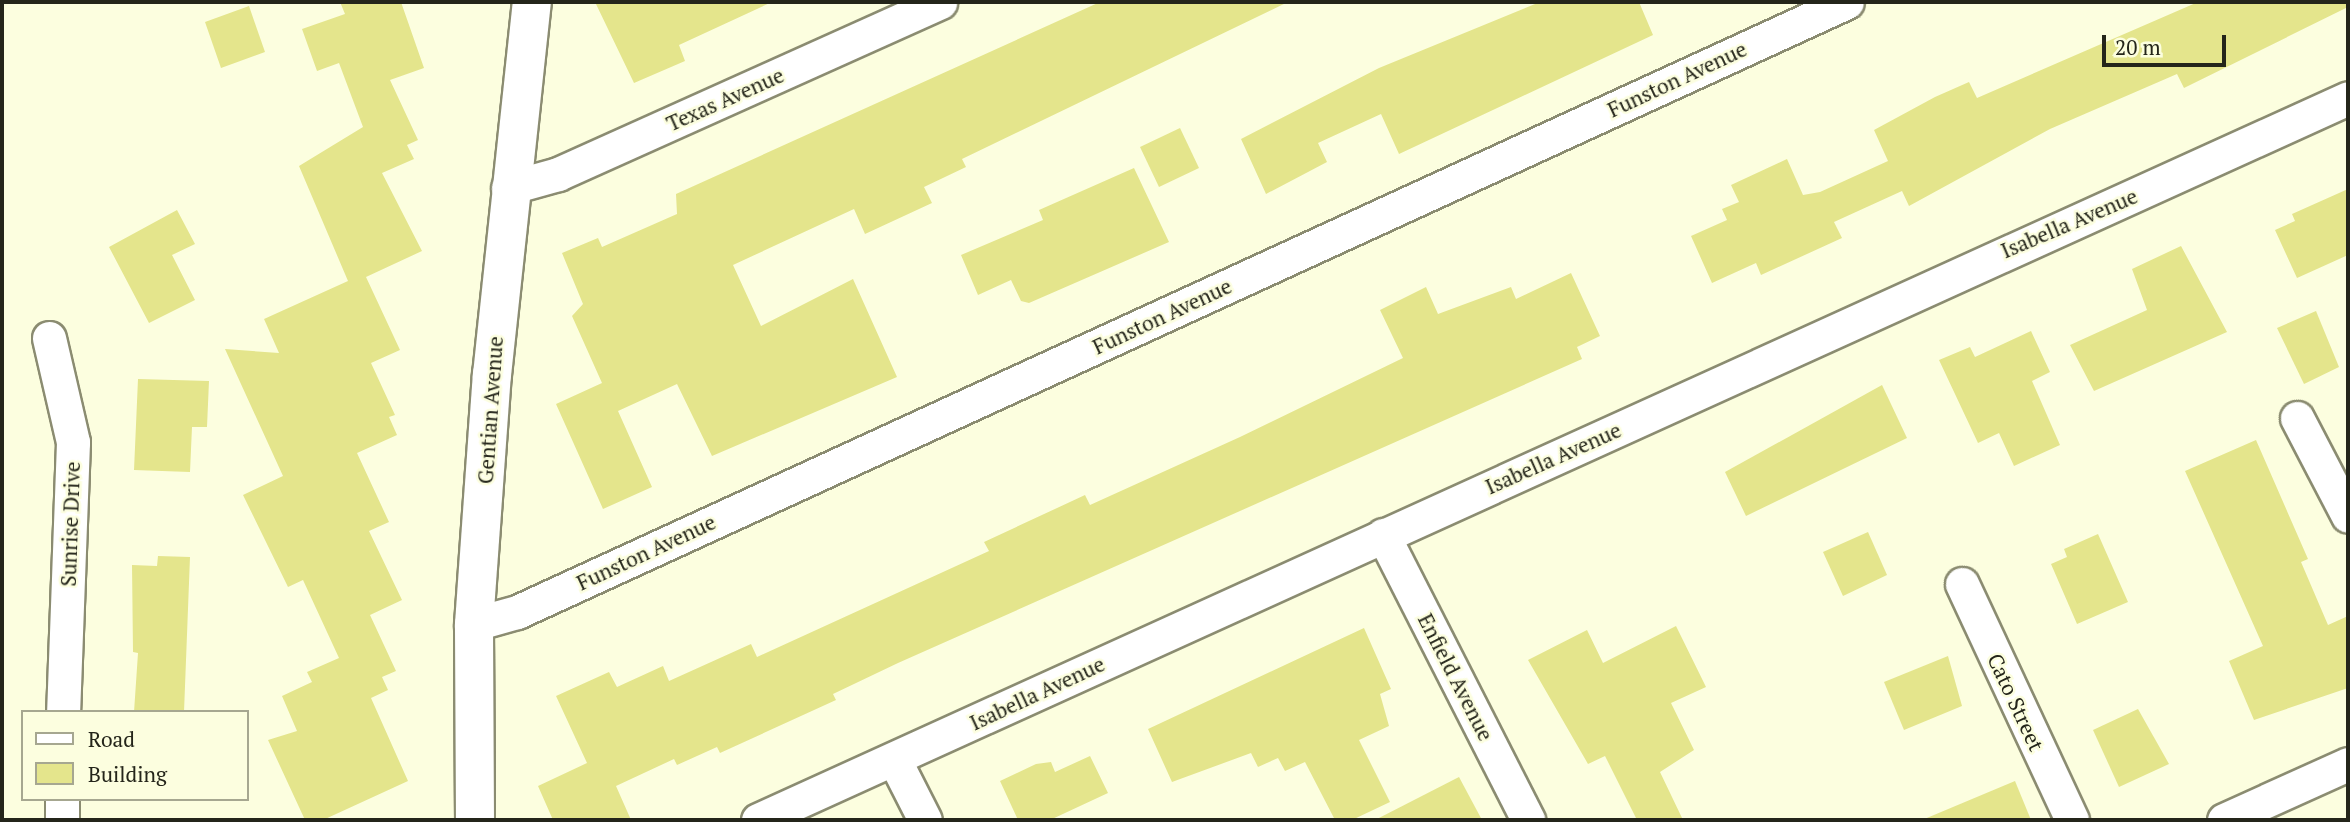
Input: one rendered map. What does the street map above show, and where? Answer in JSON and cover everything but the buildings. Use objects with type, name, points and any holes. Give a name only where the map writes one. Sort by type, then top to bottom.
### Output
[{"type":"street","name":"Gentian Avenue","points":[[475,820],[474,624],[508,188],[533,2]]},
{"type":"street","name":"Texas Avenue","points":[[508,188],[558,174],[940,2]]},
{"type":"street","name":"Funston Avenue","points":[[474,624],[517,612],[1847,2]]},
{"type":"street","name":"Isabella Avenue","points":[[758,820],[2348,97]]},
{"type":"street","name":"Sunrise Drive","points":[[49,338],[72,442],[64,710]]},
{"type":"street","points":[[2297,418],[2348,516]]},
{"type":"street","name":"Enfield Avenue","points":[[1382,535],[1528,820]]},
{"type":"street","name":"Cato Street","points":[[1962,584],[2071,820]]},
{"type":"street","points":[[894,759],[925,820]]},
{"type":"street","points":[[2224,820],[2348,764]]},
{"type":"street","points":[[62,801],[62,820]]}]
